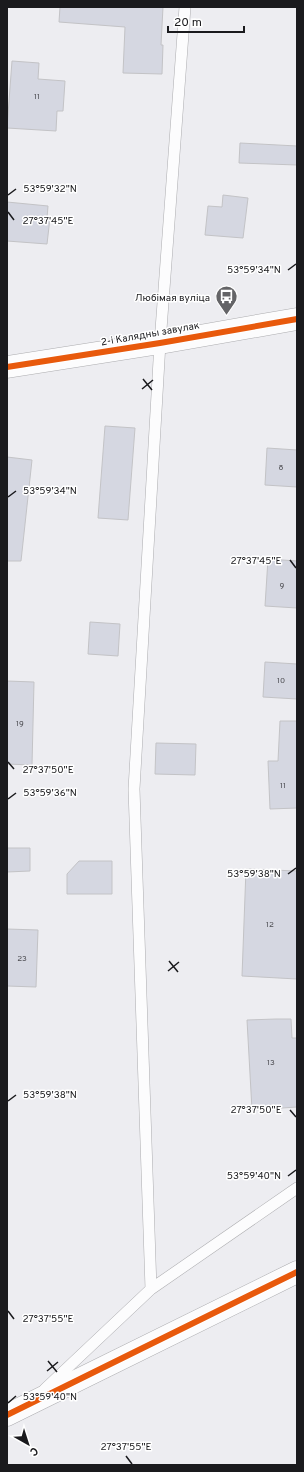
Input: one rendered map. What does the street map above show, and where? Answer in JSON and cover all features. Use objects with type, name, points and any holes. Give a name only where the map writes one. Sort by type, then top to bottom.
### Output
[{"type":"street","name":"2-і Калядны завулак","points":[[7,367],[297,319]]},
{"type":"street","points":[[7,1415],[297,1272]]},
{"type":"lane","points":[[151,1289],[134,789],[160,342],[185,7]]},
{"type":"lane","points":[[28,1404],[151,1289],[297,1188]]},
{"type":"building","points":[[60,7],[163,7],[161,45],[163,45],[162,74],[123,73],[125,27],[59,22]]},
{"type":"building","points":[[12,61],[39,63],[38,79],[65,81],[63,111],[57,111],[56,131],[7,128]]},
{"type":"building","points":[[240,143],[297,146],[297,165],[239,163]]},
{"type":"building","points":[[223,195],[248,198],[243,238],[205,235],[208,206],[222,207]]},
{"type":"building","points":[[7,202],[48,206],[47,218],[50,218],[47,244],[7,241]]},
{"type":"building","points":[[105,426],[135,428],[128,520],[98,518]]},
{"type":"building","points":[[267,448],[297,450],[297,487],[265,485]]},
{"type":"building","points":[[7,457],[32,460],[21,561],[7,561]]},
{"type":"building","points":[[268,559],[297,561],[297,608],[265,606]]},
{"type":"building","points":[[90,622],[120,624],[118,656],[88,654]]},
{"type":"building","points":[[265,662],[297,664],[297,699],[263,697]]},
{"type":"building","points":[[7,681],[34,682],[32,765],[7,764]]},
{"type":"building","points":[[280,721],[297,721],[297,808],[270,809],[268,761],[278,761]]},
{"type":"building","points":[[156,743],[196,744],[195,775],[155,774]]},
{"type":"building","points":[[7,848],[30,848],[30,871],[7,872]]},
{"type":"building","points":[[79,861],[112,861],[112,894],[67,894],[67,874]]},
{"type":"building","points":[[246,869],[297,871],[297,979],[242,976]]},
{"type":"building","points":[[7,929],[38,930],[36,987],[7,986]]},
{"type":"building","points":[[291,1019],[292,1038],[297,1038],[297,1107],[252,1110],[247,1020]]},
{"type":"cycle path","points":[[7,367],[160,343],[297,319]]},
{"type":"cycle path","points":[[7,1415],[297,1272]]},
{"type":"place","name":"Любімая вуліца","points":[[226,316]]}]
